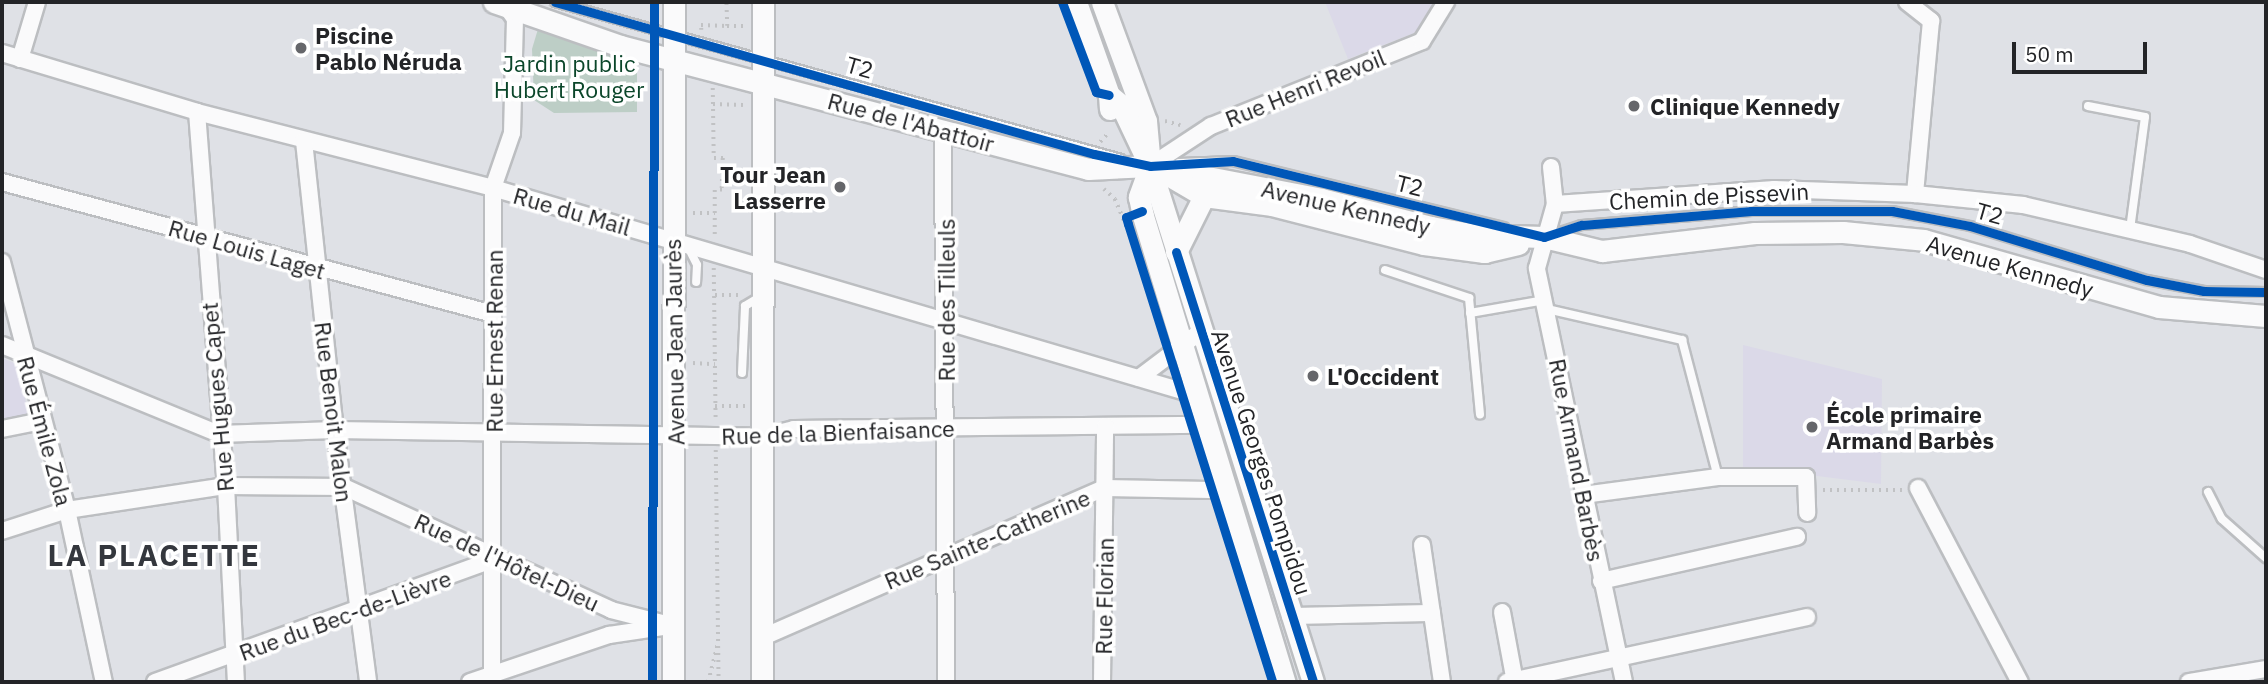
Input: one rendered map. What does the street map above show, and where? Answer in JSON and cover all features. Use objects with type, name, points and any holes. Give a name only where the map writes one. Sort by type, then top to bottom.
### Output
[{"type":"main road","name":"Avenue Jean Jaurès","points":[[673,682],[680,243],[673,60],[674,2]]},
{"type":"main road","points":[[762,682],[762,437],[758,295],[763,267],[763,2]]},
{"type":"main road","points":[[1076,2],[1110,95],[1121,105],[1150,166],[1204,196],[1176,252]]},
{"type":"main road","points":[[1102,2],[1146,121],[1150,166]]},
{"type":"main road","name":"Rue de l'Abattoir","points":[[501,3],[673,60],[1088,169],[1150,166]]},
{"type":"main road","name":"Avenue Georges Pompidou","points":[[1150,166],[1135,218],[1181,346],[1285,682]]},
{"type":"main road","name":"Avenue Georges Pompidou","points":[[1150,166],[1200,332],[1313,682]]},
{"type":"main road","name":"Avenue Kennedy","points":[[1150,166],[1321,199],[1432,227],[1476,235],[1544,237],[1602,251],[1755,233],[1884,235],[1975,252],[2160,307],[2266,316]]},
{"type":"main road","name":"Avenue Kennedy","points":[[1204,196],[1242,198],[1424,244],[1484,252],[1544,237]]},
{"type":"street","points":[[20,60],[37,2]]},
{"type":"street","name":"Rue Henri Revoil","points":[[1150,166],[1211,125],[1422,41],[1446,2]]},
{"type":"street","points":[[1907,2],[1931,21],[1915,194]]},
{"type":"street","name":"Rue Ernest Renan","points":[[492,678],[495,559],[494,188],[512,133],[514,19],[501,3]]},
{"type":"street","name":"Rue du Mail","points":[[2,53],[197,112],[494,188],[1196,395]]},
{"type":"street","name":"Rue Hugues Capet","points":[[197,112],[219,434],[226,486],[236,682]]},
{"type":"street","name":"Rue des Tilleuls","points":[[943,129],[946,682]]},
{"type":"street","name":"Rue Benoit Malon","points":[[304,141],[335,430],[368,682]]},
{"type":"street","points":[[1544,237],[1555,204],[1551,167]]},
{"type":"street","name":"Rue Louis Laget","points":[[2,182],[204,235],[316,269],[493,313]]},
{"type":"street","name":"Chemin de Pissevin","points":[[1555,204],[1774,189],[1915,194],[2023,205],[2130,230],[2266,270]]},
{"type":"street","name":"Rue Armand Barbès","points":[[1544,237],[1537,268],[1624,682]]},
{"type":"street","name":"Rue Émile Zola","points":[[2,262],[23,355],[67,510],[104,682]]},
{"type":"street","points":[[1139,378],[1200,332]]},
{"type":"street","points":[[2,345],[219,434]]},
{"type":"street","points":[[2,429],[42,421]]},
{"type":"street","name":"Rue de la Bienfaisance","points":[[219,434],[335,430],[762,437],[794,429],[1205,425]]},
{"type":"street","name":"Rue Florian","points":[[1102,682],[1105,426]]},
{"type":"street","points":[[1583,495],[1718,477],[1806,477],[1807,513]]},
{"type":"street","points":[[2,531],[67,510],[226,486],[344,487]]},
{"type":"street","name":"Rue de l'Hôtel-Dieu","points":[[344,487],[495,559],[611,610],[674,626]]},
{"type":"street","name":"Rue Sainte-Catherine","points":[[761,638],[1105,488],[1210,490],[1223,487]]},
{"type":"street","points":[[1918,488],[2020,682]]},
{"type":"street","points":[[1601,581],[1797,537]]},
{"type":"street","points":[[1422,545],[1441,682]]},
{"type":"street","name":"Rue du Bec-de-Lièvre","points":[[155,682],[359,612],[495,559]]},
{"type":"street","points":[[610,635],[611,610]]},
{"type":"street","points":[[1502,612],[1512,682],[1807,617]]},
{"type":"street","points":[[1290,616],[1432,614]]},
{"type":"street","points":[[470,682],[492,678],[610,635],[674,626]]},
{"type":"street","points":[[2189,682],[2266,670]]},
{"type":"lane","name":"T2","points":[[555,2],[1150,166]]},
{"type":"lane","points":[[2088,106],[2144,117],[2130,230]]},
{"type":"lane","name":"T2","points":[[1544,237],[1582,225],[1751,211],[1892,211],[1970,226],[2157,282],[2204,291],[2266,292]]},
{"type":"lane","points":[[680,243],[697,265],[696,282]]},
{"type":"lane","points":[[1385,270],[1469,298],[1480,414]]},
{"type":"lane","points":[[742,373],[745,306],[758,295]]},
{"type":"lane","points":[[1470,313],[1546,304],[1682,340],[1718,477]]},
{"type":"lane","points":[[2208,492],[2222,519],[2266,558]]},
{"type":"path","points":[[726,2],[727,26]]},
{"type":"path","points":[[701,43],[701,25],[751,26]]},
{"type":"path","points":[[712,77],[714,158],[723,158],[722,190],[715,190],[714,253],[721,633],[719,682]]},
{"type":"path","points":[[713,104],[752,106]]},
{"type":"path","points":[[1157,120],[1175,127],[1187,123]]},
{"type":"path","points":[[1096,186],[1115,199],[1124,225],[1135,218]]},
{"type":"path","points":[[682,212],[715,213]]},
{"type":"path","points":[[1132,237],[1135,218]]},
{"type":"path","points":[[715,295],[758,295]]},
{"type":"path","points":[[681,362],[715,364]]},
{"type":"path","points":[[716,406],[752,405]]},
{"type":"path","points":[[1807,490],[1918,488]]},
{"type":"path","points":[[708,682],[721,633]]},
{"type":"shaded area","points":[[1325,2],[1434,2],[1424,29],[1348,59]]},
{"type":"shaded area","name":"École primaire Armand Barbès","points":[[1743,345],[1882,379],[1881,484],[1809,475],[1743,475]]},
{"type":"shaded area","points":[[2,358],[19,365],[28,415],[2,420]]},
{"type":"green space","name":"Jardin public Hubert Rouger","points":[[538,29],[637,62],[637,112],[554,113],[534,100],[532,49]]},
{"type":"cycle path","points":[[555,2],[1094,154],[1150,166],[1233,161],[1544,237],[1582,225],[1751,211],[1892,211],[1970,226],[2147,280],[2204,291],[2266,292]]},
{"type":"cycle path","points":[[652,682],[654,2]]},
{"type":"cycle path","points":[[1062,2],[1096,92],[1109,95]]},
{"type":"cycle path","points":[[1142,211],[1126,217],[1272,682]]},
{"type":"cycle path","points":[[1176,252],[1313,682]]},
{"type":"place","name":"Piscine Pablo Néruda","points":[[301,48]]},
{"type":"place","name":"Clinique Kennedy","points":[[1634,106]]},
{"type":"place","name":"Tour Jean Lasserre","points":[[840,187]]},
{"type":"place","name":"L'Occident","points":[[1313,376]]},
{"type":"place","name":"École primaire Armand Barbès","points":[[1812,427]]},
{"type":"district","name":"LA PLACETTE","points":[[154,555]]}]
